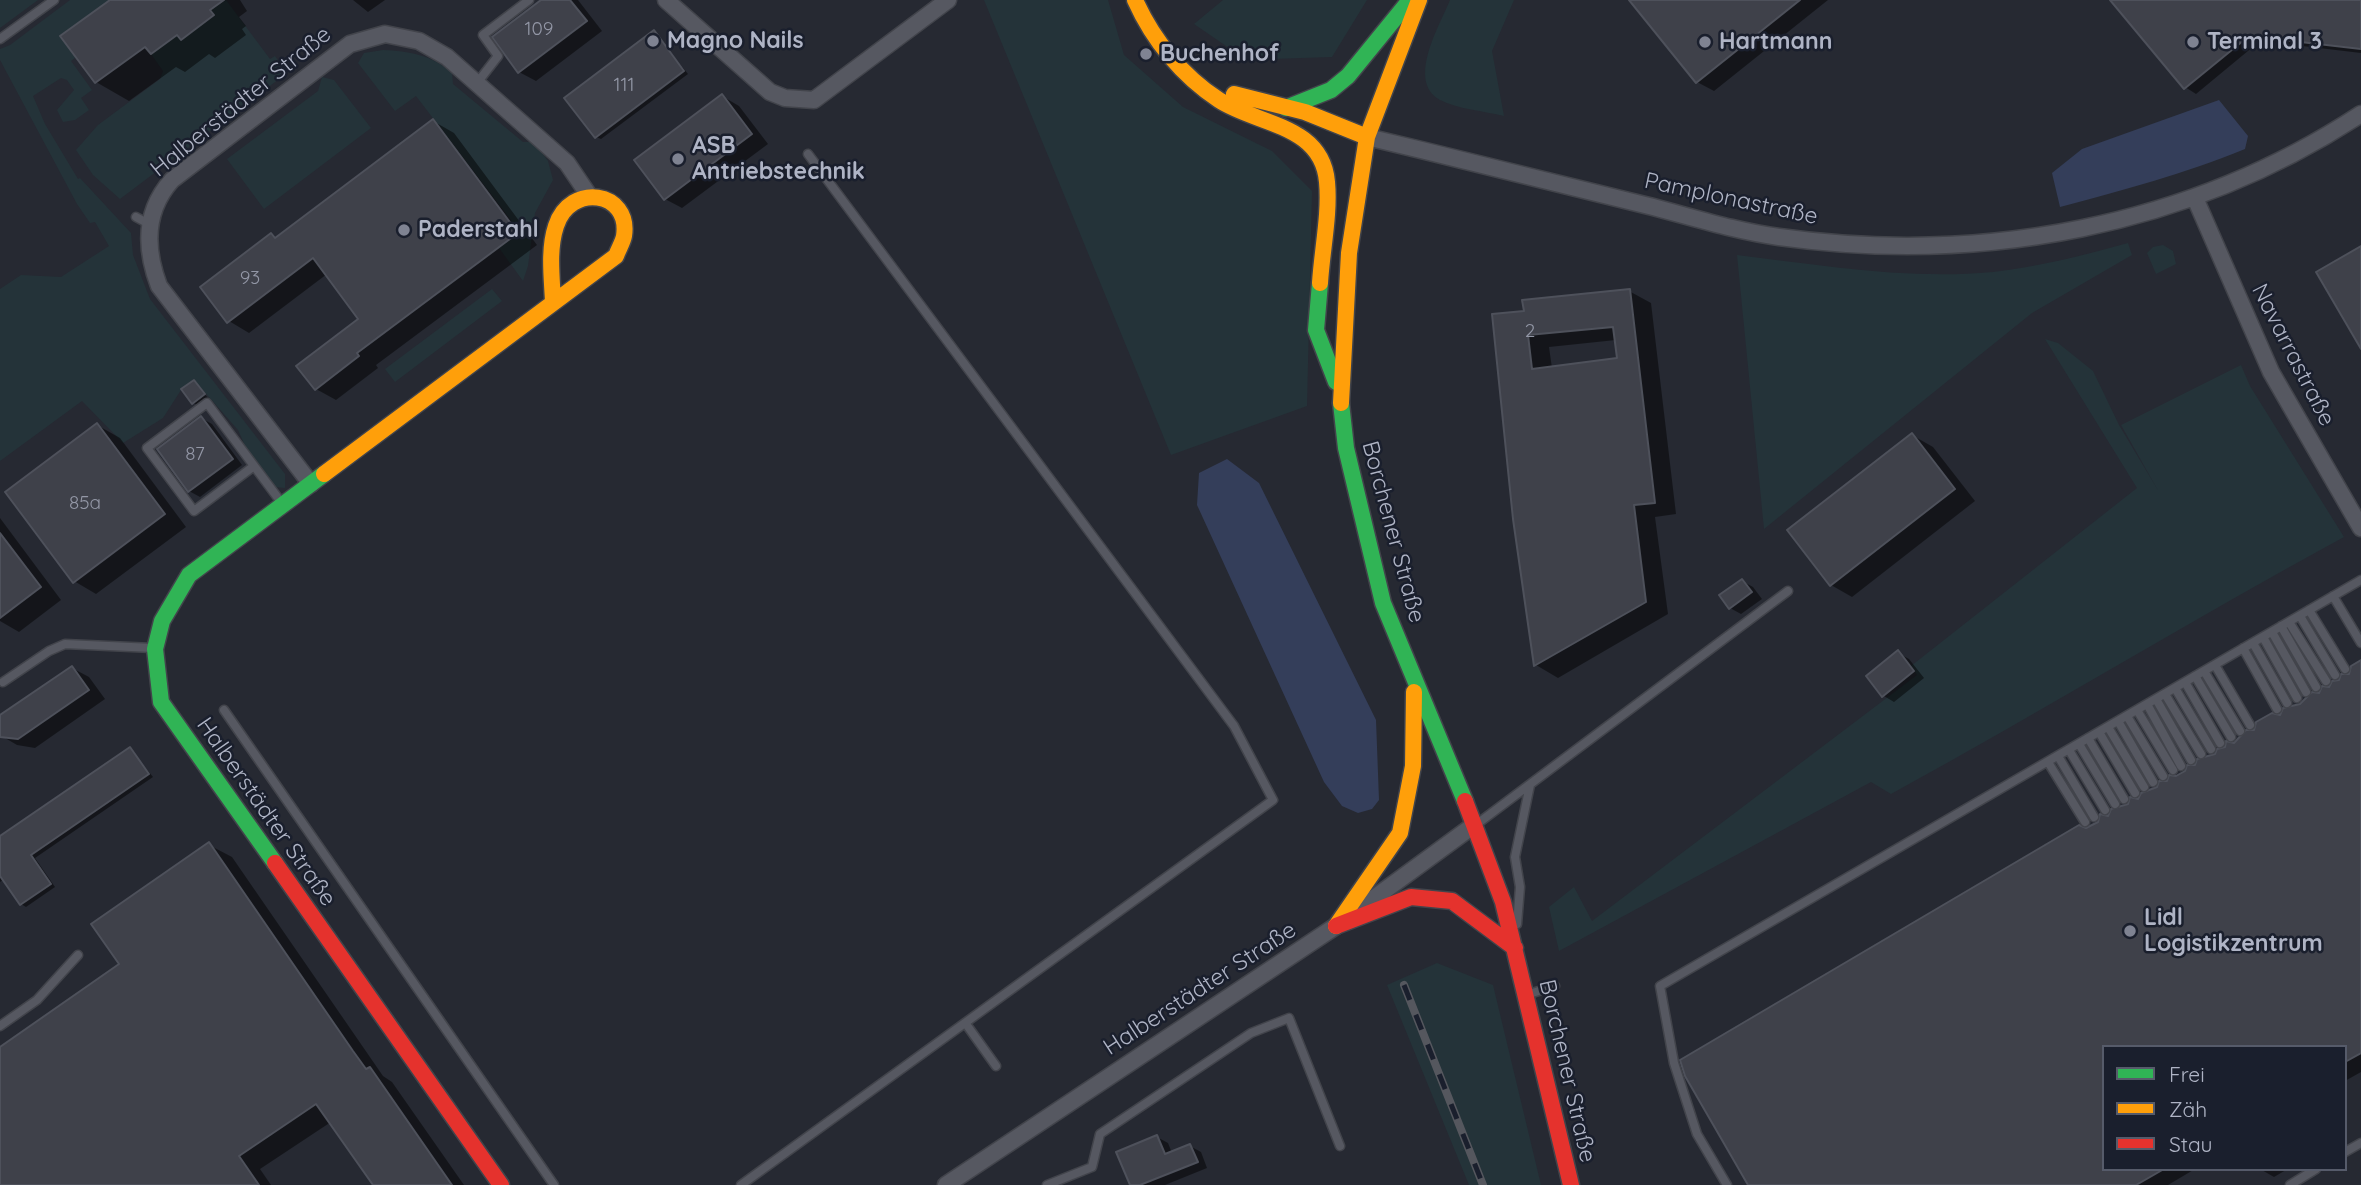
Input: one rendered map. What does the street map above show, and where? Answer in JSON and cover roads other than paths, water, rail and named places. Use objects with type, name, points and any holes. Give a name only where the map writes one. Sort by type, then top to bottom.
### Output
[{"type":"main road","points":[[1135,0],[1152,37],[1218,100],[1291,128],[1314,145],[1324,161],[1328,181],[1316,330],[1340,391]]},
{"type":"main road","points":[[1286,108],[1331,90],[1348,76],[1410,0]]},
{"type":"main road","name":"Borchener Straße","points":[[1419,0],[1379,99],[1367,137],[1349,253],[1340,391],[1346,448],[1383,603],[1475,825],[1499,890],[1571,1185]]},
{"type":"main road","points":[[1199,82],[1305,112],[1367,137]]},
{"type":"main road","points":[[553,302],[552,260],[556,224],[571,205],[587,194]]},
{"type":"main road","name":"Halberstädter Straße","points":[[501,1185],[161,702],[153,648],[163,612],[189,575],[602,268],[622,245],[625,224],[618,209],[603,197],[587,194]]},
{"type":"main road","points":[[1336,926],[1400,833],[1413,766],[1415,682]]},
{"type":"main road","points":[[1336,926],[1411,897],[1452,901],[1515,948]]},
{"type":"street","points":[[666,0],[770,92],[785,99],[814,100],[948,0]]},
{"type":"street","name":"Halberstädter Straße","points":[[311,484],[159,286],[143,220],[172,180],[350,44],[385,34],[411,38],[447,57],[567,163],[587,194]]},
{"type":"street","name":"Pamplonastraße","points":[[1367,137],[1777,237],[1880,246],[1985,244],[2081,229],[2194,198],[2244,180],[2361,114]]},
{"type":"street","name":"Navarrastraße","points":[[2194,198],[2271,372],[2361,528]]},
{"type":"street","name":"Halberstädter Straße","points":[[946,1185],[1336,926],[1475,825]]},
{"type":"lane","points":[[0,39],[54,0]]},
{"type":"lane","points":[[477,83],[498,56],[483,35],[529,0]]},
{"type":"lane","points":[[741,1185],[1273,800],[1234,726],[808,154]]},
{"type":"lane","points":[[254,466],[194,511],[147,448],[207,403],[254,466],[283,505]]},
{"type":"lane","points":[[1727,1185],[1697,1134],[1674,1063],[1660,986],[2361,580]]},
{"type":"lane","points":[[1475,825],[1788,591]]},
{"type":"lane","points":[[2333,596],[2361,643]]},
{"type":"lane","points":[[2309,610],[2345,670]]},
{"type":"lane","points":[[2300,615],[2335,675]]},
{"type":"lane","points":[[2285,624],[2326,681]]},
{"type":"lane","points":[[2285,624],[2316,687]]},
{"type":"lane","points":[[2272,632],[2306,692]]},
{"type":"lane","points":[[2263,637],[2297,698]]},
{"type":"lane","points":[[2253,643],[2287,703]]},
{"type":"lane","points":[[4,682],[49,651],[65,644],[153,648]]},
{"type":"lane","points":[[2244,648],[2277,709]]},
{"type":"lane","points":[[2215,665],[2250,725]]},
{"type":"lane","points":[[2204,671],[2240,731]]},
{"type":"lane","points":[[2195,676],[2231,737]]},
{"type":"lane","points":[[2185,682],[2220,743]]},
{"type":"lane","points":[[2175,688],[2211,748]]},
{"type":"lane","points":[[2165,694],[2201,754]]},
{"type":"lane","points":[[2156,699],[2191,760]]},
{"type":"lane","points":[[2137,710],[2178,768],[2147,704]]},
{"type":"lane","points":[[225,710],[554,1185]]},
{"type":"lane","points":[[2127,716],[2163,776]]},
{"type":"lane","points":[[2118,721],[2153,782]]},
{"type":"lane","points":[[2108,727],[2144,788]]},
{"type":"lane","points":[[2099,732],[2135,793]]},
{"type":"lane","points":[[2088,738],[2124,799]]},
{"type":"lane","points":[[2079,744],[2115,804]]},
{"type":"lane","points":[[2068,750],[2105,810]]},
{"type":"lane","points":[[2058,756],[2094,817]]},
{"type":"lane","points":[[2048,762],[2085,822]]},
{"type":"lane","points":[[1515,948],[1520,887],[1515,857],[1530,785]]},
{"type":"lane","points":[[0,1026],[37,1000],[78,955]]},
{"type":"lane","points":[[1526,995],[1555,986]]},
{"type":"lane","points":[[1047,1185],[1092,1167],[1100,1134],[1152,1097],[1251,1033],[1289,1018],[1340,1146]]},
{"type":"lane","points":[[966,1024],[996,1066]]},
{"type":"lane","points":[[2290,1185],[2313,1171]]},
{"type":"water","points":[[2219,100],[2248,136],[2245,149],[2176,174],[2060,207],[2052,173],[2082,149]]},
{"type":"water","points":[[1227,459],[1259,483],[1376,720],[1379,800],[1372,809],[1358,813],[1342,806],[1324,782],[1197,505],[1199,473]]},
{"type":"railway","points":[[1404,985],[1483,1185]]},
{"type":"place","name":"Magno Nails","points":[[653,41]]},
{"type":"place","name":"Hartmann","points":[[1705,42]]},
{"type":"place","name":"Terminal 3","points":[[2193,42]]},
{"type":"place","name":"Buchenhof","points":[[1146,54]]},
{"type":"place","name":"ASB Antriebstechnik","points":[[678,159]]},
{"type":"place","name":"Paderstahl","points":[[404,230]]},
{"type":"place","name":"Lidl Logistikzentrum","points":[[2130,931]]}]
